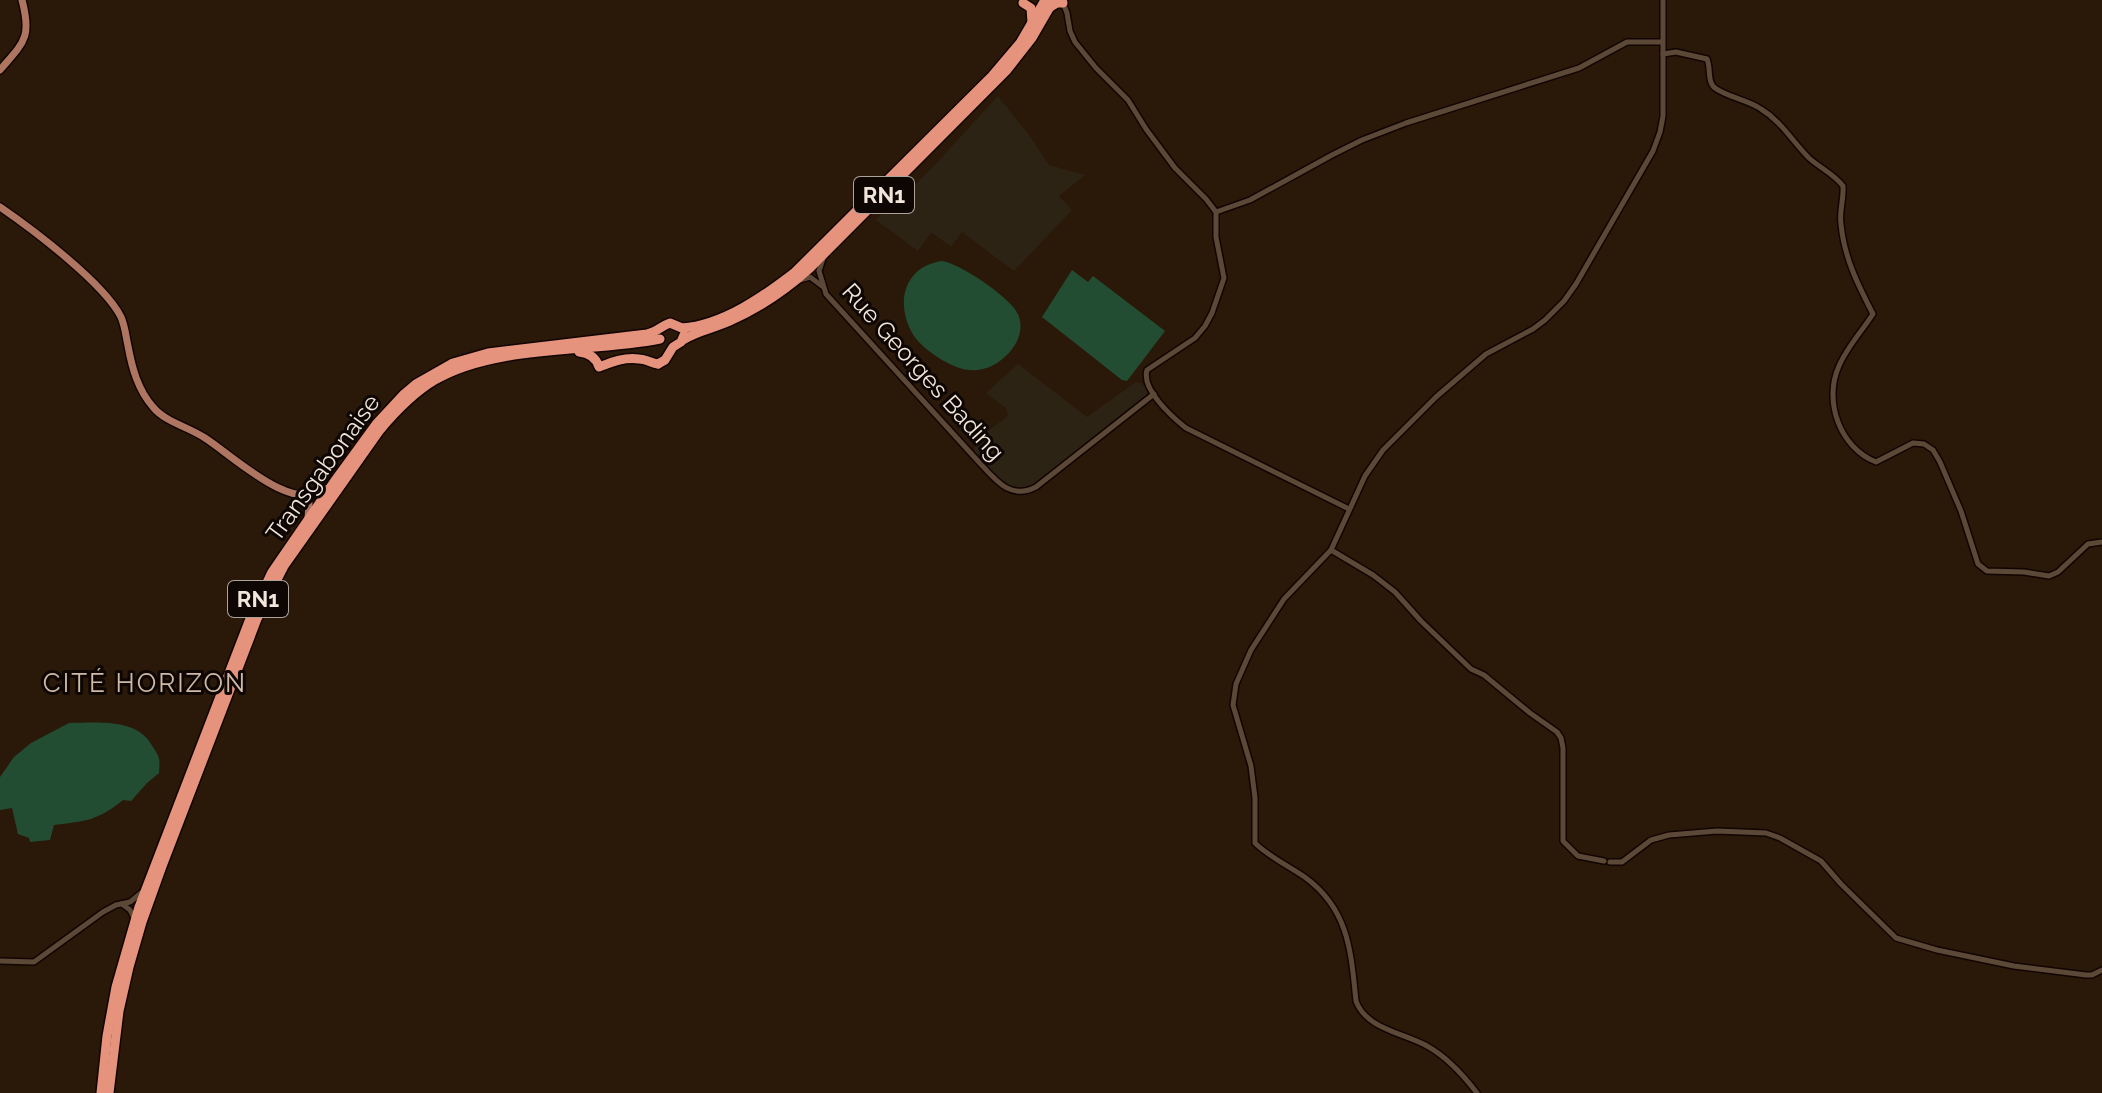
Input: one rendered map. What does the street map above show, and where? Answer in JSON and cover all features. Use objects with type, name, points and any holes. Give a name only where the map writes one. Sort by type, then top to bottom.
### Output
[{"type":"highway","points":[[1031,26],[1033,11],[1023,3],[1035,0]]},
{"type":"highway","name":"RN1","points":[[1055,2],[1027,46],[1007,70],[834,245],[784,290],[746,314],[683,340],[679,345],[664,340],[664,325],[677,324],[682,328],[729,314],[795,272],[992,76],[1031,26],[1055,2]]},
{"type":"highway","points":[[682,328],[683,340]]},
{"type":"highway","name":"Transgabonaise","points":[[101,1093],[116,987],[135,920],[251,616],[272,572],[371,430],[403,395],[425,378],[453,363],[475,356],[502,350],[637,336],[664,340]]},
{"type":"highway","points":[[565,350],[587,353],[599,367],[635,358],[658,364],[665,354],[664,340]]},
{"type":"highway","name":"Transgabonaise","points":[[109,1093],[122,996],[149,900],[257,619],[284,566],[380,430],[420,390],[475,363],[664,340]]},
{"type":"main road","points":[[0,70],[26,34],[22,0]]},
{"type":"main road","points":[[0,207],[81,271],[119,313],[134,374],[154,409],[205,437],[280,489],[299,494],[317,494],[334,482]]},
{"type":"main road","points":[[299,494],[309,503],[307,520]]},
{"type":"street","points":[[1477,1093],[1459,1071],[1426,1045],[1392,1032],[1359,1009],[1348,939],[1336,909],[1318,888],[1255,843],[1254,786],[1249,757],[1233,705],[1236,684],[1246,658],[1274,613],[1331,550],[1370,468],[1383,450],[1479,359],[1541,323],[1570,293],[1656,144],[1663,116],[1663,0]]},
{"type":"street","points":[[1055,2],[1067,13],[1075,42],[1128,100],[1175,168],[1216,212],[1216,237],[1224,278],[1220,292],[1200,333],[1147,370],[1146,380],[1154,394],[1186,428],[1349,509]]},
{"type":"street","points":[[1216,212],[1250,200],[1342,150],[1399,126],[1579,68],[1627,42],[1662,42]]},
{"type":"street","points":[[1663,54],[1676,52],[1707,59],[1714,87],[1753,104],[1769,115],[1811,160],[1843,186],[1840,222],[1845,249],[1853,275],[1873,314],[1839,365],[1835,377],[1836,421],[1853,446],[1876,462],[1916,443],[1933,450],[1961,511],[1978,564],[1987,571],[2049,576],[2062,569],[2088,544],[2102,542]]},
{"type":"street","points":[[823,286],[819,268],[834,245]]},
{"type":"street","points":[[784,290],[807,277],[816,279],[823,286]]},
{"type":"street","name":"Rue Georges Bading","points":[[823,286],[828,296],[977,460],[1010,490],[1025,492],[1036,487],[1154,394]]},
{"type":"street","points":[[1331,550],[1395,592],[1471,669],[1484,675],[1557,732],[1563,748],[1563,841],[1578,856],[1622,862],[1651,840],[1669,835],[1710,831],[1774,835],[1821,861],[1896,938],[2014,966],[2086,975],[2102,970]]},
{"type":"street","points":[[0,961],[34,962],[103,912],[135,899],[146,886]]},
{"type":"street","points":[[121,904],[128,907],[135,920]]},
{"type":"shaded area","points":[[998,96],[1049,165],[1085,175],[1059,196],[1072,210],[1014,271],[962,232],[951,247],[931,233],[918,251],[876,220],[932,168]]},
{"type":"shaded area","points":[[1018,364],[1087,417],[1136,382],[1147,389],[1147,394],[1032,486],[1019,489],[998,478],[974,453],[972,443],[1008,416],[1006,408],[986,393]]},
{"type":"green space","points":[[942,261],[970,273],[991,287],[1014,308],[1019,317],[1021,327],[1015,345],[992,366],[972,370],[952,365],[925,347],[911,331],[904,308],[907,286],[920,270]]},
{"type":"green space","points":[[1072,270],[1088,282],[1093,276],[1165,331],[1127,381],[1042,317]]},
{"type":"green space","points":[[69,723],[114,724],[135,730],[156,752],[159,773],[131,801],[123,800],[91,819],[54,825],[50,840],[30,842],[29,838],[18,834],[12,808],[0,810],[0,777],[14,757],[31,743]]},
{"type":"district","name":"CITÉ HORIZON","points":[[145,683]]}]
